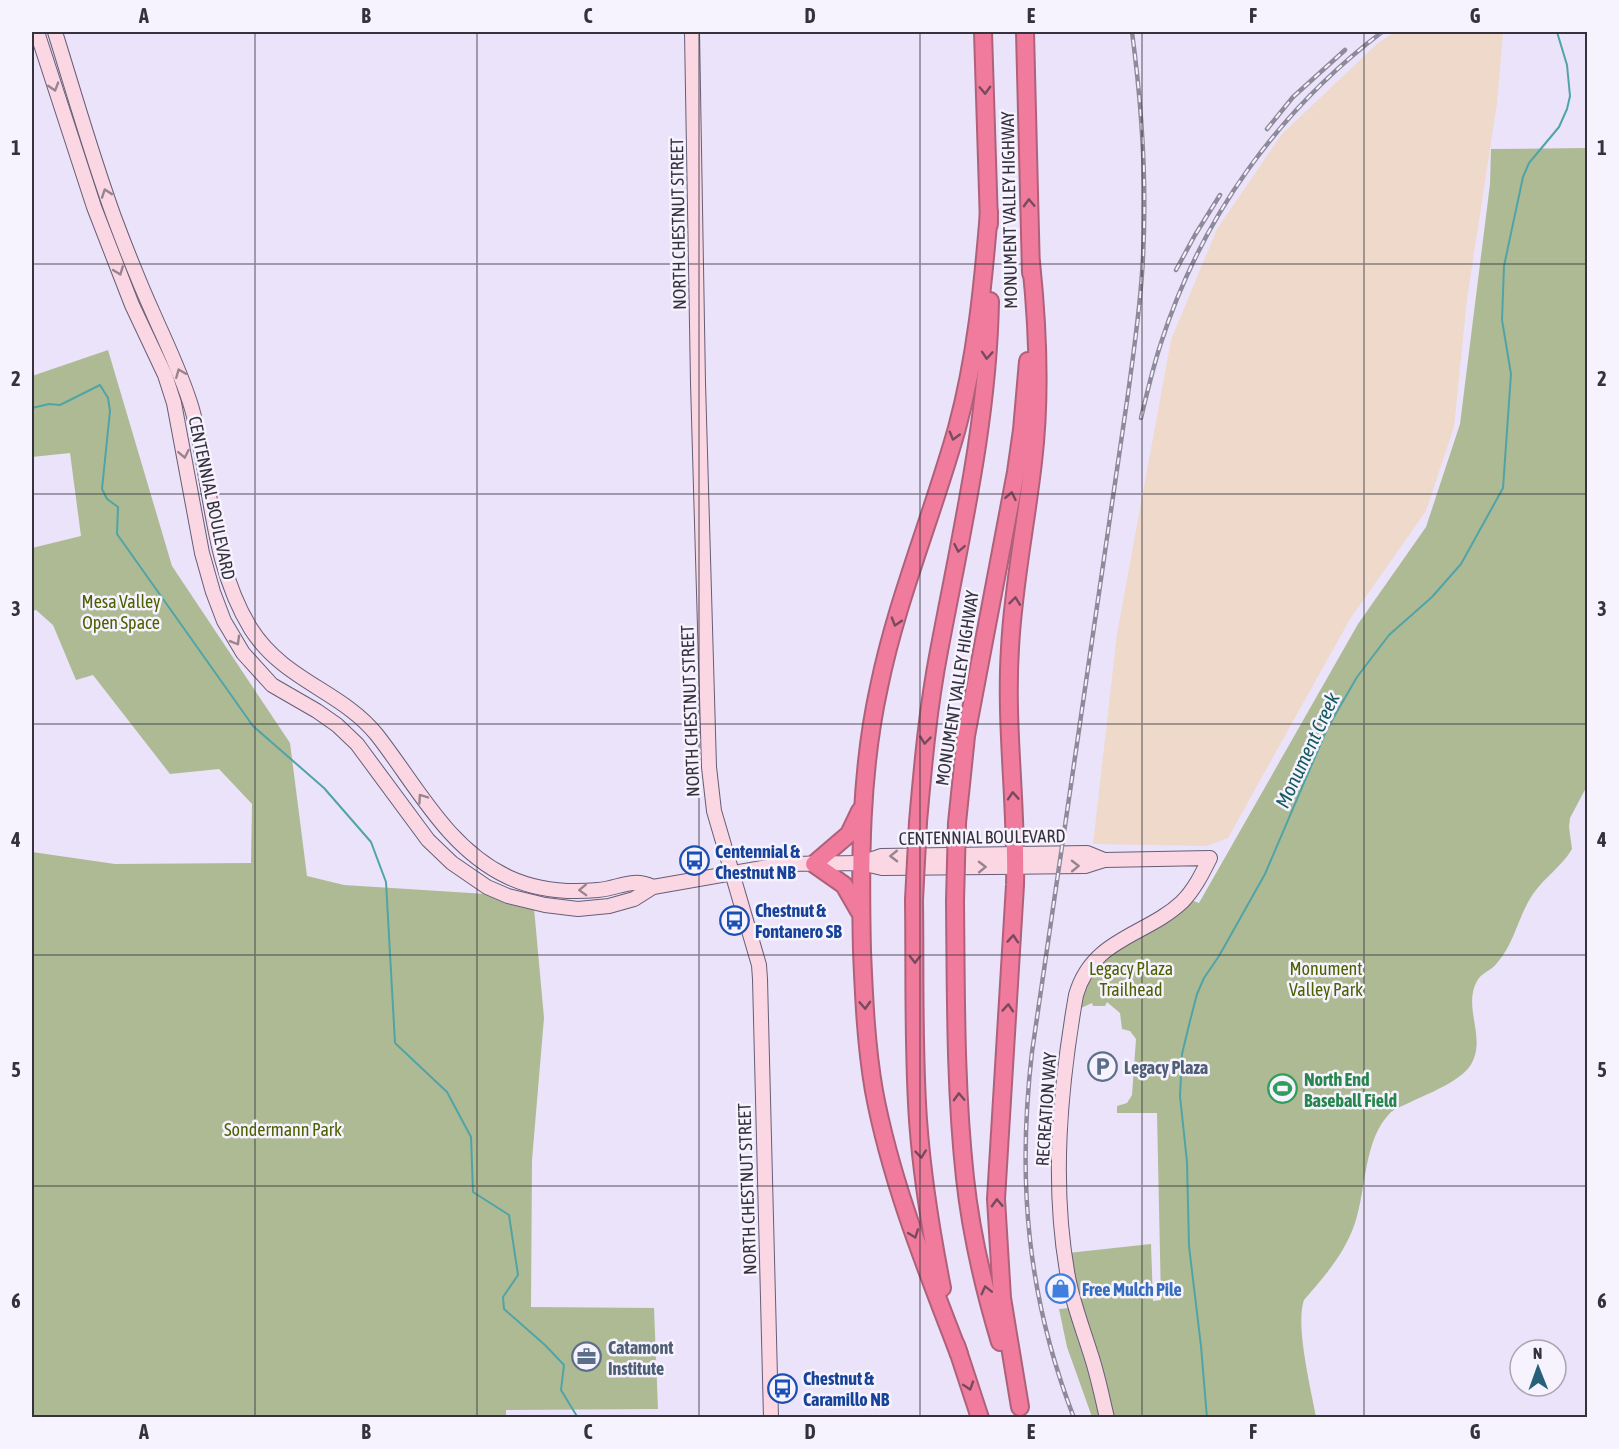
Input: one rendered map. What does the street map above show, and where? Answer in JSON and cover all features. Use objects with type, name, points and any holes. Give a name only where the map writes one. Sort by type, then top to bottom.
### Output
[{"type":"highway","name":"MONUMENT VALLEY HIGHWAY","points":[[980,1418],[942,1292],[924,1185],[915,1055],[914,900],[918,822],[929,710],[982,416],[990,313],[983,32]]},
{"type":"highway","name":"MONUMENT VALLEY HIGHWAY","points":[[1022,1412],[984,1284],[965,1180],[959,1116],[955,901],[957,823],[966,736],[1016,472],[1028,359],[1031,262],[1025,32]]},
{"type":"highway","points":[[959,1354],[908,1218],[892,1168],[878,1109],[868,1043],[861,918],[861,863],[871,731],[885,660],[950,450],[967,386],[981,296],[988,213]]},
{"type":"highway","points":[[1022,1412],[1002,1298],[996,1199],[1016,860],[1009,731],[1009,666],[1011,630],[1037,419],[1038,345],[1031,262]]},
{"type":"highway","points":[[861,918],[857,905],[844,885],[814,864],[849,834],[858,816],[865,793]]},
{"type":"main road","name":"CENTENNIAL BOULEVARD","points":[[37,32],[94,207],[132,305],[168,385],[185,455],[202,553],[224,621],[243,653],[272,685],[323,716],[357,744],[428,840],[452,863],[487,887],[507,896],[544,906],[578,909],[609,906],[633,898],[653,887],[731,873],[784,864],[861,863],[881,856],[1016,860],[1087,853],[1104,860],[1210,858]]},
{"type":"main road","name":"CENTENNIAL BOULEVARD","points":[[55,32],[114,217],[153,314],[183,380],[193,411],[226,578],[253,631],[268,650],[291,672],[336,699],[373,730],[436,816],[458,842],[482,862],[509,877],[556,890],[600,890],[640,881],[653,887]]},
{"type":"main road","name":"NORTH CHESTNUT STREET","points":[[692,32],[698,384],[709,767],[714,812],[759,965],[771,1418]]},
{"type":"main road","name":"RECREATION WAY","points":[[1107,1418],[1092,1356],[1071,1291],[1061,1220],[1060,1128],[1075,1001],[1079,985],[1097,958],[1124,937],[1157,920],[1183,901],[1200,879],[1210,858]]},
{"type":"shaded area","points":[[1395,32],[1502,32],[1503,34],[1497,103],[1467,299],[1454,427],[1426,511],[1350,619],[1228,838],[1206,846],[1093,844],[1117,634],[1171,340],[1217,229],[1282,134],[1378,43]]},
{"type":"green space","name":"Monument Valley Park","points":[[1587,148],[1587,786],[1570,818],[1572,849],[1533,894],[1503,955],[1477,981],[1472,1002],[1477,1045],[1470,1066],[1455,1080],[1391,1112],[1375,1136],[1370,1150],[1359,1209],[1351,1234],[1334,1264],[1304,1300],[1301,1325],[1316,1417],[1092,1417],[1067,1347],[1059,1309],[1079,1307],[1068,1253],[1151,1244],[1153,1301],[1161,1300],[1157,1113],[1117,1113],[1117,1106],[1127,1103],[1132,1095],[1136,1039],[1130,1031],[1122,1029],[1120,1013],[1107,1002],[1105,1006],[1093,1006],[1092,1003],[1079,1009],[1086,982],[1107,956],[1133,935],[1191,900],[1199,903],[1358,624],[1426,527],[1460,424],[1490,184],[1491,149]]},
{"type":"green space","name":"Sondermann Park","points":[[108,350],[172,566],[290,743],[307,876],[344,885],[533,897],[544,1018],[532,1160],[531,1307],[654,1308],[658,1409],[506,1410],[506,1418],[32,1417],[32,852],[115,864],[251,863],[252,804],[219,769],[170,774],[93,675],[76,680],[53,625],[36,610],[32,611],[32,548],[81,536],[70,453],[32,457],[32,376]]},
{"type":"waterway","name":"Monument Creek","points":[[1207,1418],[1189,1246],[1187,1162],[1180,1096],[1182,1054],[1190,1021],[1204,978],[1219,956],[1265,874],[1327,729],[1357,677],[1389,635],[1432,597],[1461,564],[1503,488],[1511,374],[1502,320],[1504,266],[1523,177],[1529,163],[1559,127],[1570,96],[1567,65],[1557,32]]},
{"type":"waterway","points":[[32,408],[49,404],[60,405],[100,385],[108,398],[110,411],[102,489],[107,499],[118,507],[117,534],[253,726],[324,788],[371,842],[386,882],[395,1043],[447,1092],[471,1137],[473,1192],[509,1215],[518,1275],[503,1297],[504,1309],[564,1365],[561,1390],[578,1418]]},
{"type":"railway","points":[[1074,1418],[1058,1373],[1036,1283],[1026,1192],[1026,1146],[1032,1052],[1141,291],[1144,172],[1132,32]]},
{"type":"railway","points":[[1141,418],[1158,352],[1178,297],[1221,210],[1277,132],[1309,96],[1382,32]]},
{"type":"railway","points":[[1267,129],[1293,97],[1345,50]]},
{"type":"railway","points":[[1176,270],[1220,195]]},
{"type":"place","name":"Centennial & Chestnut NB","points":[[694,861]]},
{"type":"place","name":"Chestnut & Fontanero SB","points":[[734,920]]},
{"type":"place","name":"Legacy Plaza","points":[[1103,1067]]},
{"type":"place","name":"North End Baseball Field","points":[[1283,1089]]},
{"type":"place","name":"Free Mulch Pile","points":[[1061,1289]]},
{"type":"place","name":"Catamont Institute","points":[[587,1357]]},
{"type":"place","name":"Chestnut & Caramillo NB","points":[[782,1388]]},
{"type":"park label","name":"Mesa Valley Open Space","points":[[121,611]]},
{"type":"park label","name":"Legacy Plaza Trailhead","points":[[1131,978]]}]
